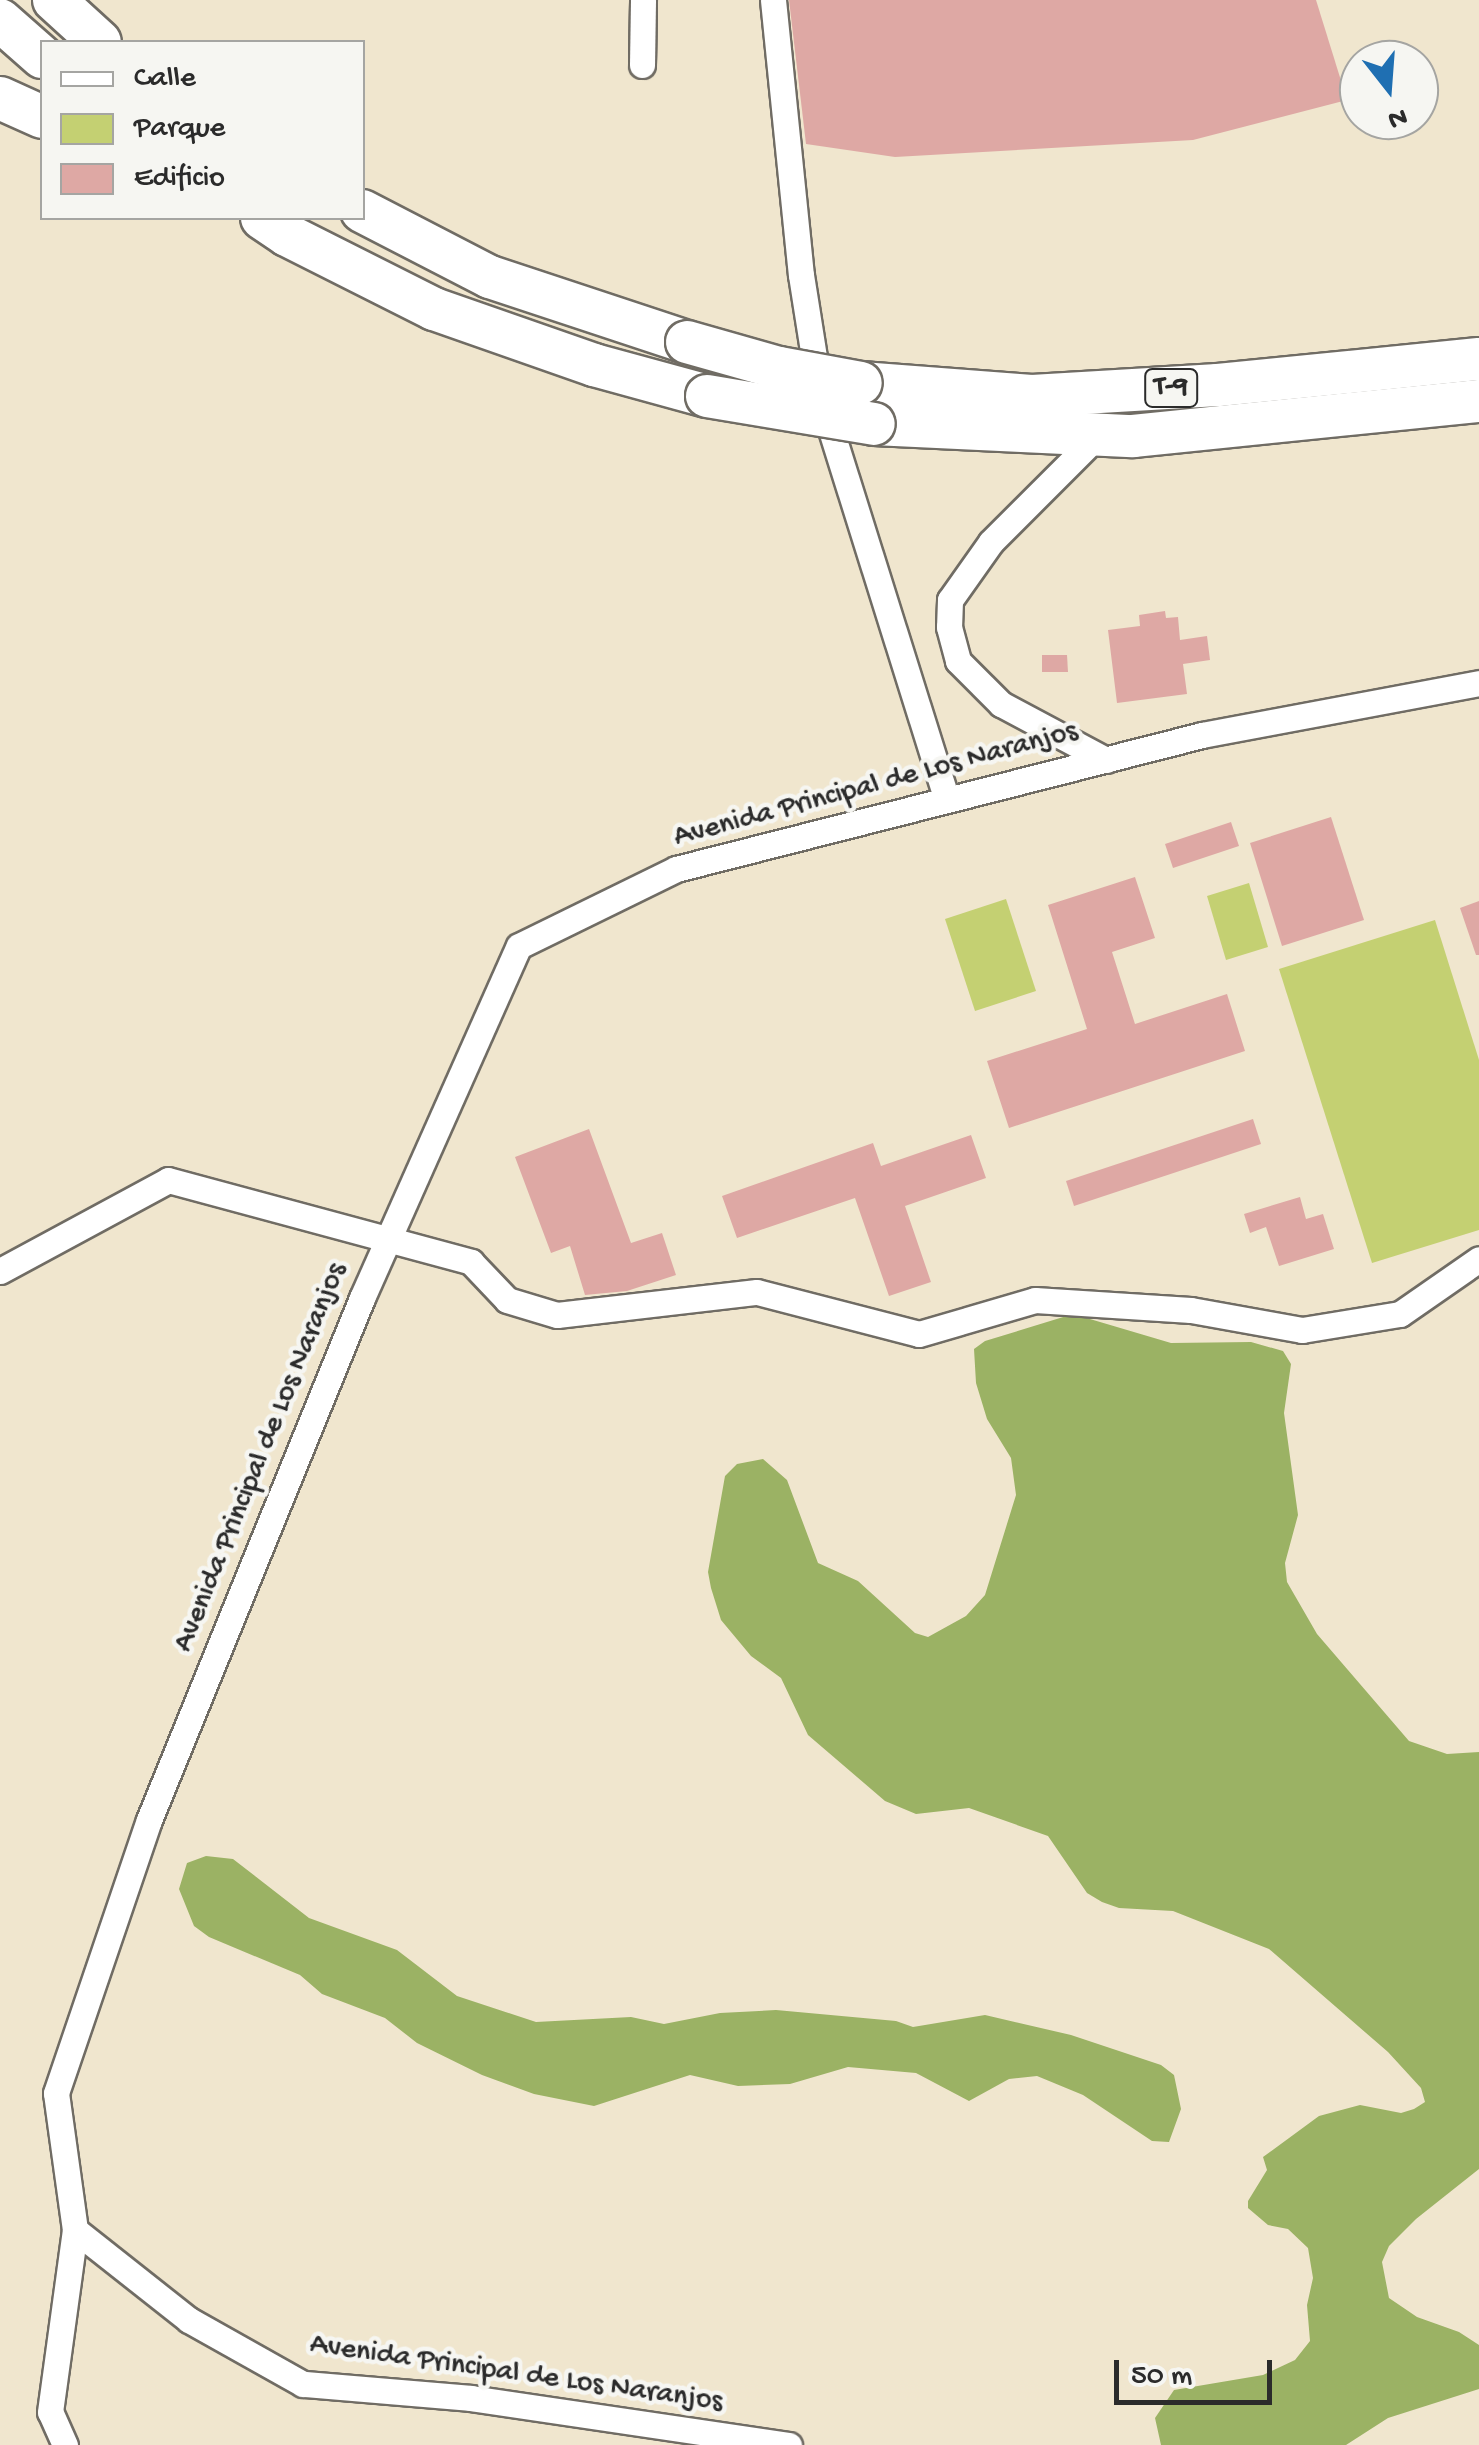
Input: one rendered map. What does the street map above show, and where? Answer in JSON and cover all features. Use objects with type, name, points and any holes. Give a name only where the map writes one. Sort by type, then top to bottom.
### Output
[{"type":"highway","points":[[54,0],[98,40]]},
{"type":"highway","points":[[0,20],[40,55]]},
{"type":"highway","points":[[0,98],[40,116]]},
{"type":"highway","name":"T-9","points":[[365,213],[490,276],[687,342],[779,368],[862,382],[1032,396],[1218,385],[1479,358]]},
{"type":"highway","name":"T-9","points":[[266,223],[434,310],[594,365],[707,396],[874,424],[1133,436],[1479,402]]},
{"type":"street","points":[[642,65],[643,0]]},
{"type":"street","points":[[773,0],[801,275],[820,395],[947,800]]},
{"type":"street","points":[[1099,434],[991,542],[950,600],[949,627],[958,662],[1001,704],[1106,760]]},
{"type":"street","name":"Avenida Principal de Los Naranjos","points":[[789,2445],[471,2398],[303,2384],[189,2320],[75,2230],[56,2093],[148,1820],[388,1238],[519,946],[676,869],[1202,735],[1479,683]]},
{"type":"street","points":[[0,1271],[168,1180],[471,1262],[507,1300],[557,1316],[757,1292],[919,1334],[1035,1300],[1191,1310],[1302,1330],[1400,1314],[1479,1259]]},
{"type":"street","points":[[65,2445],[50,2412],[75,2230]]},
{"type":"green space","points":[[1249,883],[1268,947],[1226,960],[1207,896]]},
{"type":"green space","points":[[1006,899],[1036,991],[975,1011],[945,919]]},
{"type":"green space","points":[[1435,920],[1479,1060],[1479,1230],[1372,1263],[1279,969]]},
{"type":"green space","points":[[1073,1314],[1171,1343],[1251,1342],[1283,1351],[1291,1364],[1284,1413],[1298,1515],[1285,1563],[1287,1582],[1317,1634],[1409,1741],[1447,1754],[1479,1752],[1479,2169],[1416,2219],[1389,2246],[1382,2262],[1389,2298],[1417,2317],[1459,2332],[1479,2345],[1479,2389],[1388,2418],[1346,2445],[1161,2445],[1155,2418],[1174,2390],[1263,2375],[1295,2360],[1310,2341],[1307,2305],[1313,2278],[1308,2248],[1288,2229],[1268,2225],[1248,2208],[1248,2201],[1267,2170],[1263,2157],[1319,2116],[1360,2105],[1401,2113],[1414,2109],[1425,2102],[1421,2088],[1388,2052],[1269,1949],[1173,1911],[1119,1908],[1102,1902],[1087,1893],[1048,1836],[969,1808],[916,1814],[885,1801],[808,1735],[781,1678],[751,1656],[721,1620],[711,1588],[708,1572],[725,1476],[737,1464],[763,1459],[787,1480],[818,1563],[858,1581],[915,1633],[928,1637],[966,1616],[985,1595],[1016,1495],[1011,1458],[987,1419],[976,1383],[974,1349],[985,1341]]},
{"type":"green space","points":[[206,1856],[233,1859],[309,1918],[397,1950],[457,1996],[536,2022],[631,2017],[664,2024],[720,2013],[776,2010],[896,2021],[913,2027],[985,2015],[1071,2035],[1161,2065],[1174,2075],[1181,2109],[1169,2142],[1152,2141],[1083,2095],[1037,2076],[1009,2079],[969,2101],[916,2073],[848,2067],[790,2084],[738,2086],[690,2075],[594,2106],[534,2094],[482,2075],[417,2043],[385,2018],[322,1994],[300,1975],[209,1937],[194,1926],[179,1889],[187,1863]]},
{"type":"building","points":[[789,0],[1316,0],[1339,74],[1339,102],[1193,140],[895,157],[806,144]]},
{"type":"building","points":[[1165,611],[1166,618],[1178,617],[1180,640],[1207,636],[1210,660],[1183,664],[1187,694],[1117,703],[1108,630],[1140,626],[1139,615]]},
{"type":"building","points":[[1042,655],[1067,655],[1068,672],[1042,672]]},
{"type":"building","points":[[1331,817],[1364,920],[1282,946],[1250,843]]},
{"type":"building","points":[[1231,822],[1239,846],[1173,868],[1165,844]]},
{"type":"building","points":[[1135,877],[1155,938],[1112,952],[1135,1024],[1227,994],[1245,1051],[1009,1128],[987,1061],[1087,1029],[1048,905]]},
{"type":"building","points":[[1479,901],[1479,955],[1476,955],[1460,908]]},
{"type":"building","points":[[1253,1119],[1261,1144],[1074,1206],[1066,1181]]},
{"type":"building","points":[[589,1129],[631,1243],[662,1233],[676,1275],[627,1291],[585,1295],[570,1246],[551,1253],[515,1157]]},
{"type":"building","points":[[971,1135],[986,1178],[905,1206],[931,1282],[889,1296],[855,1198],[737,1238],[722,1196],[873,1143],[881,1166]]},
{"type":"building","points":[[1300,1197],[1306,1219],[1323,1214],[1334,1249],[1279,1266],[1266,1227],[1250,1233],[1244,1214]]}]
